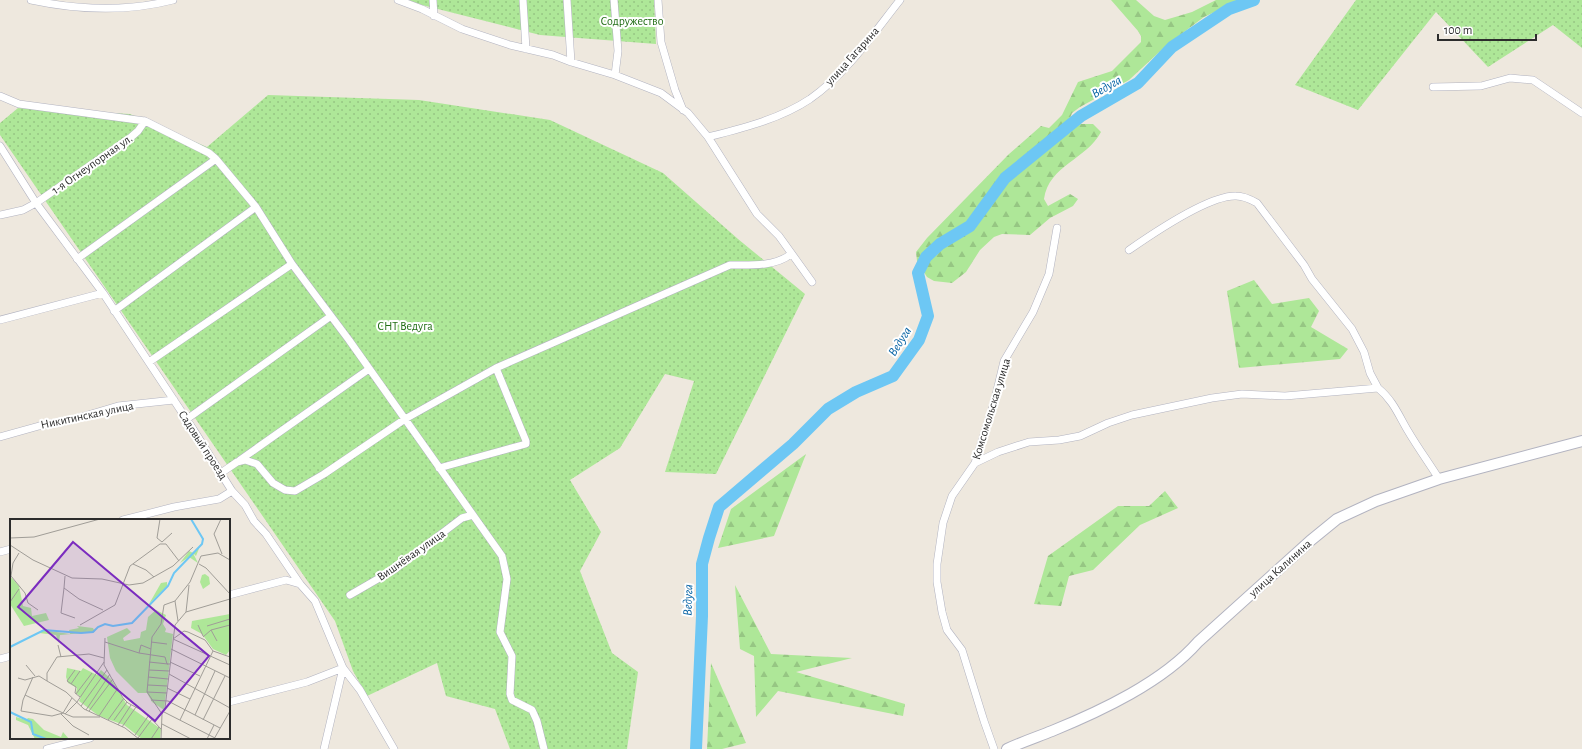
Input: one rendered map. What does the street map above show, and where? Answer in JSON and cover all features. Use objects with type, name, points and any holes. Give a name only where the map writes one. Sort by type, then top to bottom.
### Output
[{"type":"street","points":[[31,0],[54,5],[74,4],[114,9],[164,3],[173,0]]},
{"type":"street","points":[[398,0],[422,9],[462,29],[526,49],[553,55],[615,75],[661,93],[683,110],[708,137],[757,214],[779,236],[812,282]]},
{"type":"street","points":[[433,0],[434,16]]},
{"type":"street","points":[[523,0],[526,49]]},
{"type":"street","points":[[567,0],[571,62]]},
{"type":"street","points":[[614,0],[618,51],[615,75]]},
{"type":"street","points":[[658,0],[661,42],[675,90],[683,110]]},
{"type":"street","name":"улица Гагарина","points":[[708,137],[752,125],[783,114],[809,99],[830,83],[856,55],[900,0]]},
{"type":"street","points":[[1433,87],[1481,86],[1510,78],[1533,80],[1582,113]]},
{"type":"street","points":[[0,96],[19,104],[145,121],[216,159],[256,207],[292,264],[331,316],[502,556],[508,579],[500,632],[512,656],[510,694],[512,700],[532,710],[538,721],[544,749]]},
{"type":"street","name":"1-я Огнеупорная ул.","points":[[0,215],[23,210],[36,203],[130,138],[138,131],[145,121]]},
{"type":"street","name":"Садовый проезд","points":[[0,146],[36,203],[104,293],[114,311],[187,419],[232,491],[245,505],[254,521],[266,534],[300,584],[315,601],[344,668],[360,690],[394,749]]},
{"type":"street","points":[[77,259],[216,159]]},
{"type":"street","points":[[1129,250],[1172,221],[1218,198],[1236,196],[1247,197],[1252,200],[1260,206],[1304,265],[1312,279],[1352,329],[1364,352],[1370,372],[1378,388],[1385,393],[1396,409],[1439,479]]},
{"type":"street","points":[[114,311],[256,207]]},
{"type":"street","name":"Комсомольская улица","points":[[994,749],[981,714],[962,650],[947,630],[942,612],[937,582],[937,564],[943,523],[952,496],[975,463],[994,403],[1004,361],[1033,312],[1049,274],[1057,228]]},
{"type":"street","points":[[237,462],[245,460],[257,464],[274,483],[285,490],[295,491],[324,474],[405,420],[496,368],[730,265],[754,265],[784,259],[791,254]]},
{"type":"street","points":[[149,362],[292,264]]},
{"type":"street","points":[[0,320],[104,293]]},
{"type":"street","points":[[187,419],[331,316]]},
{"type":"street","points":[[439,468],[526,444],[496,368]]},
{"type":"street","points":[[221,473],[369,369]]},
{"type":"street","points":[[975,463],[998,452],[1029,442],[1059,440],[1080,436],[1108,423],[1132,415],[1212,398],[1242,394],[1285,396],[1378,388]]},
{"type":"street","name":"Никитинская улица","points":[[0,436],[39,426],[78,419],[118,406],[174,400]]},
{"type":"street","name":"улица Калинина","points":[[1007,749],[1096,711],[1171,668],[1310,541],[1338,519],[1376,501],[1439,479],[1582,441]]},
{"type":"street","points":[[127,519],[174,507],[219,499],[232,491]]},
{"type":"street","name":"Вишнёвая улица","points":[[350,595],[395,569],[462,518],[473,515]]},
{"type":"street","points":[[0,552],[10,549]]},
{"type":"street","points":[[230,595],[286,580],[300,584]]},
{"type":"street","points":[[0,659],[10,656]]},
{"type":"street","points":[[230,702],[307,682],[344,668]]},
{"type":"street","points":[[324,749],[344,668]]},
{"type":"street","points":[[47,749],[86,739]]},
{"type":"green space","name":"Содружество","points":[[408,0],[654,0],[656,44],[540,35],[422,5]]},
{"type":"green space","points":[[1111,0],[1136,0],[1154,16],[1165,20],[1192,12],[1216,0],[1240,0],[1204,17],[1168,44],[1129,80],[1072,113],[1069,121],[1077,124],[1093,124],[1101,132],[1086,150],[1060,170],[1053,178],[1047,188],[1044,199],[1048,206],[1070,194],[1078,199],[1073,206],[1050,218],[1030,235],[1002,234],[994,237],[980,250],[966,272],[952,283],[934,281],[927,277],[917,261],[916,252],[927,238],[1009,154],[1041,126],[1049,128],[1062,115],[1078,82],[1112,71],[1141,42],[1141,36],[1138,31]]},
{"type":"green space","points":[[1356,0],[1582,0],[1582,48],[1553,25],[1488,67],[1436,12],[1358,110],[1295,85]]},
{"type":"green space","name":"СНТ Ведуга","points":[[268,95],[419,100],[550,120],[663,173],[738,239],[805,294],[716,474],[665,472],[694,381],[665,374],[620,448],[570,480],[601,532],[580,571],[612,653],[638,672],[627,749],[510,749],[495,709],[446,696],[437,663],[367,696],[353,671],[335,621],[0,135],[0,123],[18,108],[130,114],[207,147]]},
{"type":"green space","points":[[1254,280],[1272,304],[1309,298],[1319,311],[1311,327],[1348,349],[1340,359],[1239,368],[1227,291]]},
{"type":"green space","points":[[806,454],[774,536],[718,548],[731,509]]},
{"type":"green space","points":[[1165,491],[1178,508],[1140,525],[1093,570],[1069,576],[1061,606],[1034,604],[1048,556],[1118,506],[1149,506]]},
{"type":"green space","points":[[735,585],[771,654],[852,658],[796,672],[905,704],[903,716],[778,691],[756,717],[754,656],[740,649]]},
{"type":"green space","points":[[711,663],[746,743],[722,749],[707,749]]},
{"type":"waterway","name":"Ведуга","points":[[696,749],[702,616],[702,564],[719,507],[793,444],[828,409],[856,392],[893,376],[919,340],[928,316],[918,273],[926,257],[940,244],[970,226],[1005,178],[1081,116],[1138,83],[1172,47],[1229,9],[1254,0]]}]
